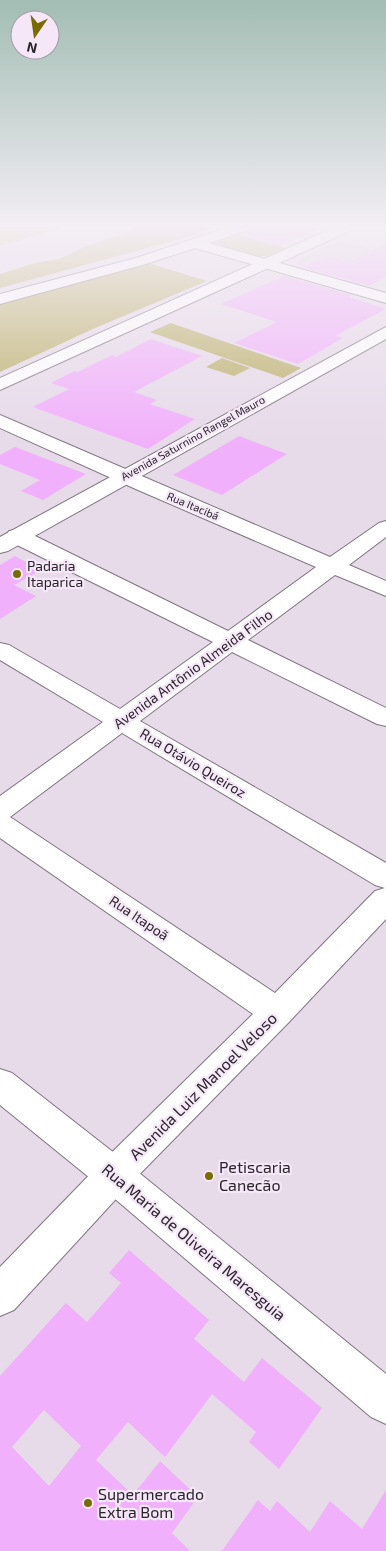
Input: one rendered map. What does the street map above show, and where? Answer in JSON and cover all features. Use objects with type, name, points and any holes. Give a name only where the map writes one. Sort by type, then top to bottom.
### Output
[{"type":"street","points":[[0,385],[193,298]]},
{"type":"street","name":"Avenida Saturnino Rangel Mauro","points":[[9,541],[386,332]]},
{"type":"street","name":"Rua Itacibá","points":[[0,421],[386,589]]},
{"type":"street","name":"Avenida Antônio Almeida Filho","points":[[0,810],[386,527]]},
{"type":"street","points":[[9,541],[231,641],[386,718]]},
{"type":"street","name":"Rua Otávio Queiroz","points":[[0,650],[386,877]]},
{"type":"street","name":"Rua Itapoã","points":[[0,824],[277,1012]]},
{"type":"street","name":"Avenida Luiz Manoel Veloso","points":[[0,1296],[114,1175],[277,1012],[386,899]]},
{"type":"street","name":"Rua Maria de Oliveira Maresguia","points":[[0,1084],[114,1175],[386,1402]]},
{"type":"shaded area","points":[[17,298],[166,298],[95,328],[0,372],[0,303]]},
{"type":"shaded area","points":[[171,323],[301,368],[283,378],[150,332]]},
{"type":"shaded area","points":[[222,358],[250,368],[234,376],[206,367]]},
{"type":"building","points":[[234,298],[353,298],[386,309],[335,336],[343,338],[298,364],[234,343],[277,322],[221,304]]},
{"type":"building","points":[[151,339],[202,356],[134,392],[157,400],[150,404],[195,419],[148,449],[33,407],[69,389],[51,383],[112,355],[116,357]]},
{"type":"building","points":[[239,436],[287,454],[222,495],[173,475]]},
{"type":"building","points":[[15,447],[86,474],[43,500],[21,491],[40,480],[0,464],[0,455]]},
{"type":"building","points":[[15,556],[41,570],[14,585],[36,596],[0,619],[0,565]]},
{"type":"building","points":[[129,1250],[209,1320],[194,1339],[244,1382],[262,1358],[322,1408],[279,1469],[249,1442],[256,1432],[212,1394],[165,1457],[128,1422],[96,1460],[133,1495],[160,1461],[198,1497],[172,1533],[190,1551],[0,1551],[0,1376],[66,1303],[87,1322],[121,1283],[109,1273]],"holes":[[[44,1410],[81,1446],[49,1486],[12,1447]]]},
{"type":"building","points":[[386,1490],[386,1551],[222,1551],[258,1500],[270,1511],[277,1501],[310,1532],[330,1501],[362,1529]]},
{"type":"place","name":"Padaria Itaparica","points":[[17,574]]},
{"type":"place","name":"Petiscaria Canecão","points":[[209,1176]]},
{"type":"place","name":"Supermercado Extra Bom","points":[[88,1503]]}]
